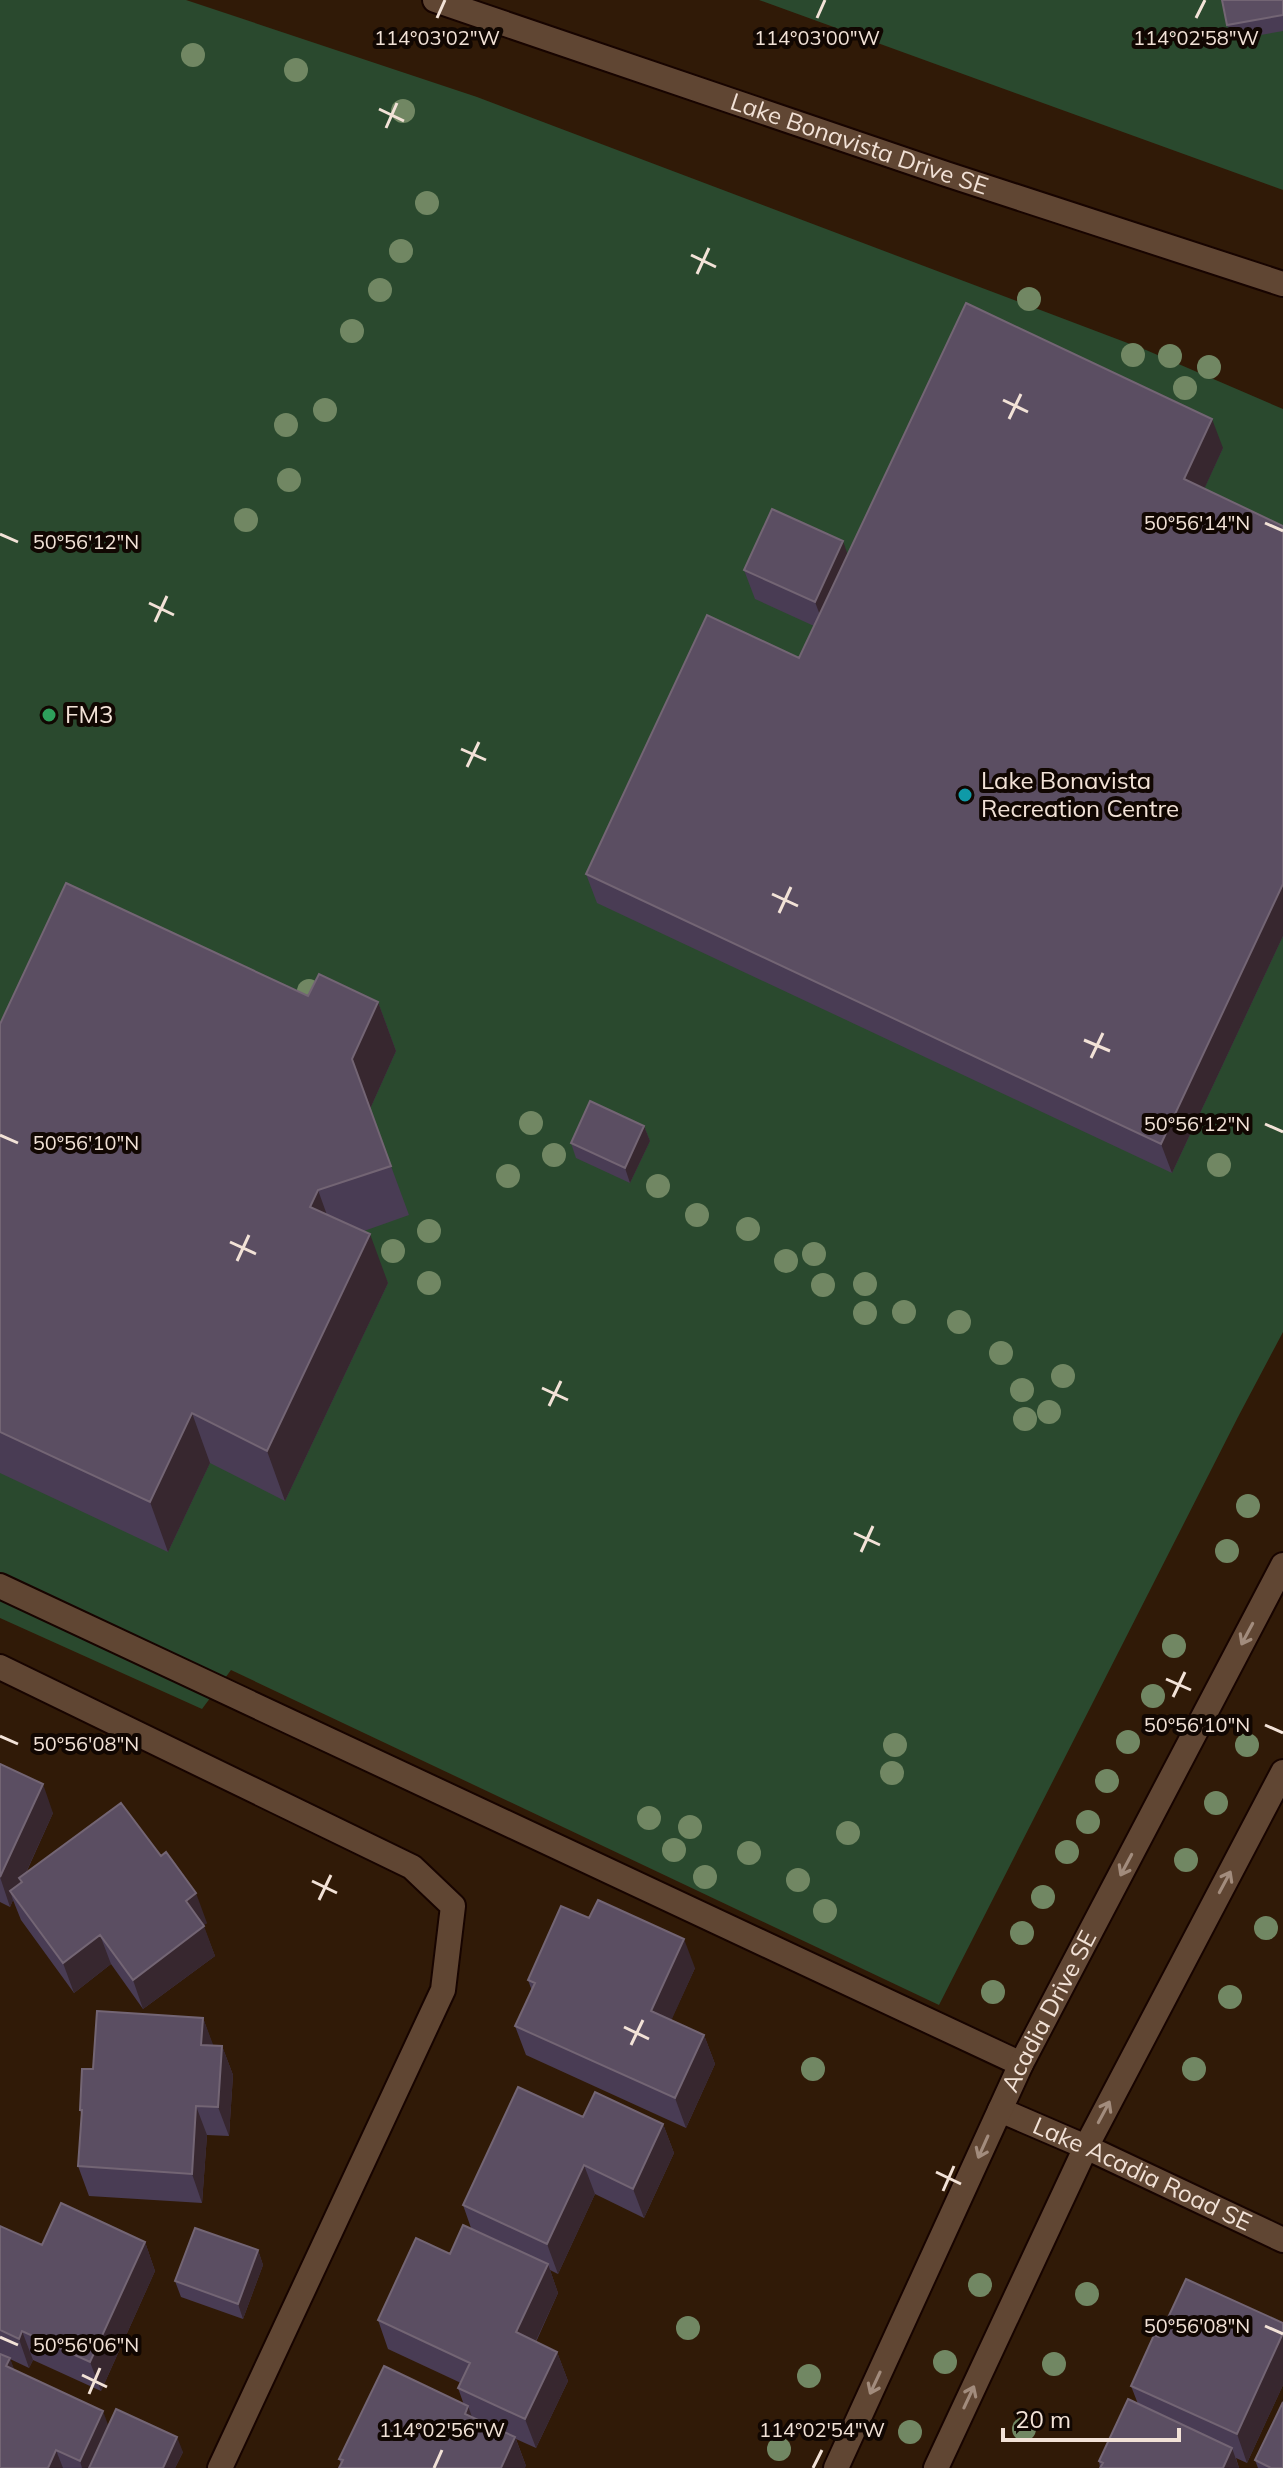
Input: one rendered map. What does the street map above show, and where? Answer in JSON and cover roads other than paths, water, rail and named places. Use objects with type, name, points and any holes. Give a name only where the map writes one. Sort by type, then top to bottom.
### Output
[{"type":"street","name":"Lake Bonavista Drive SE","points":[[435,0],[946,174],[1283,284]]},
{"type":"street","name":"Acadia Drive SE","points":[[836,2468],[1021,2064],[1283,1565]]},
{"type":"street","points":[[0,1586],[1021,2064]]},
{"type":"street","points":[[0,1667],[412,1867],[453,1906],[443,1990],[220,2468]]},
{"type":"street","points":[[936,2468],[1086,2147],[1283,1772]]},
{"type":"street","name":"Lake Acadia Road SE","points":[[1000,2110],[1283,2240]]},
{"type":"place","name":"FM3","points":[[49,715]]},
{"type":"place","name":"Lake Bonavista Recreation Centre","points":[[965,795]]}]
